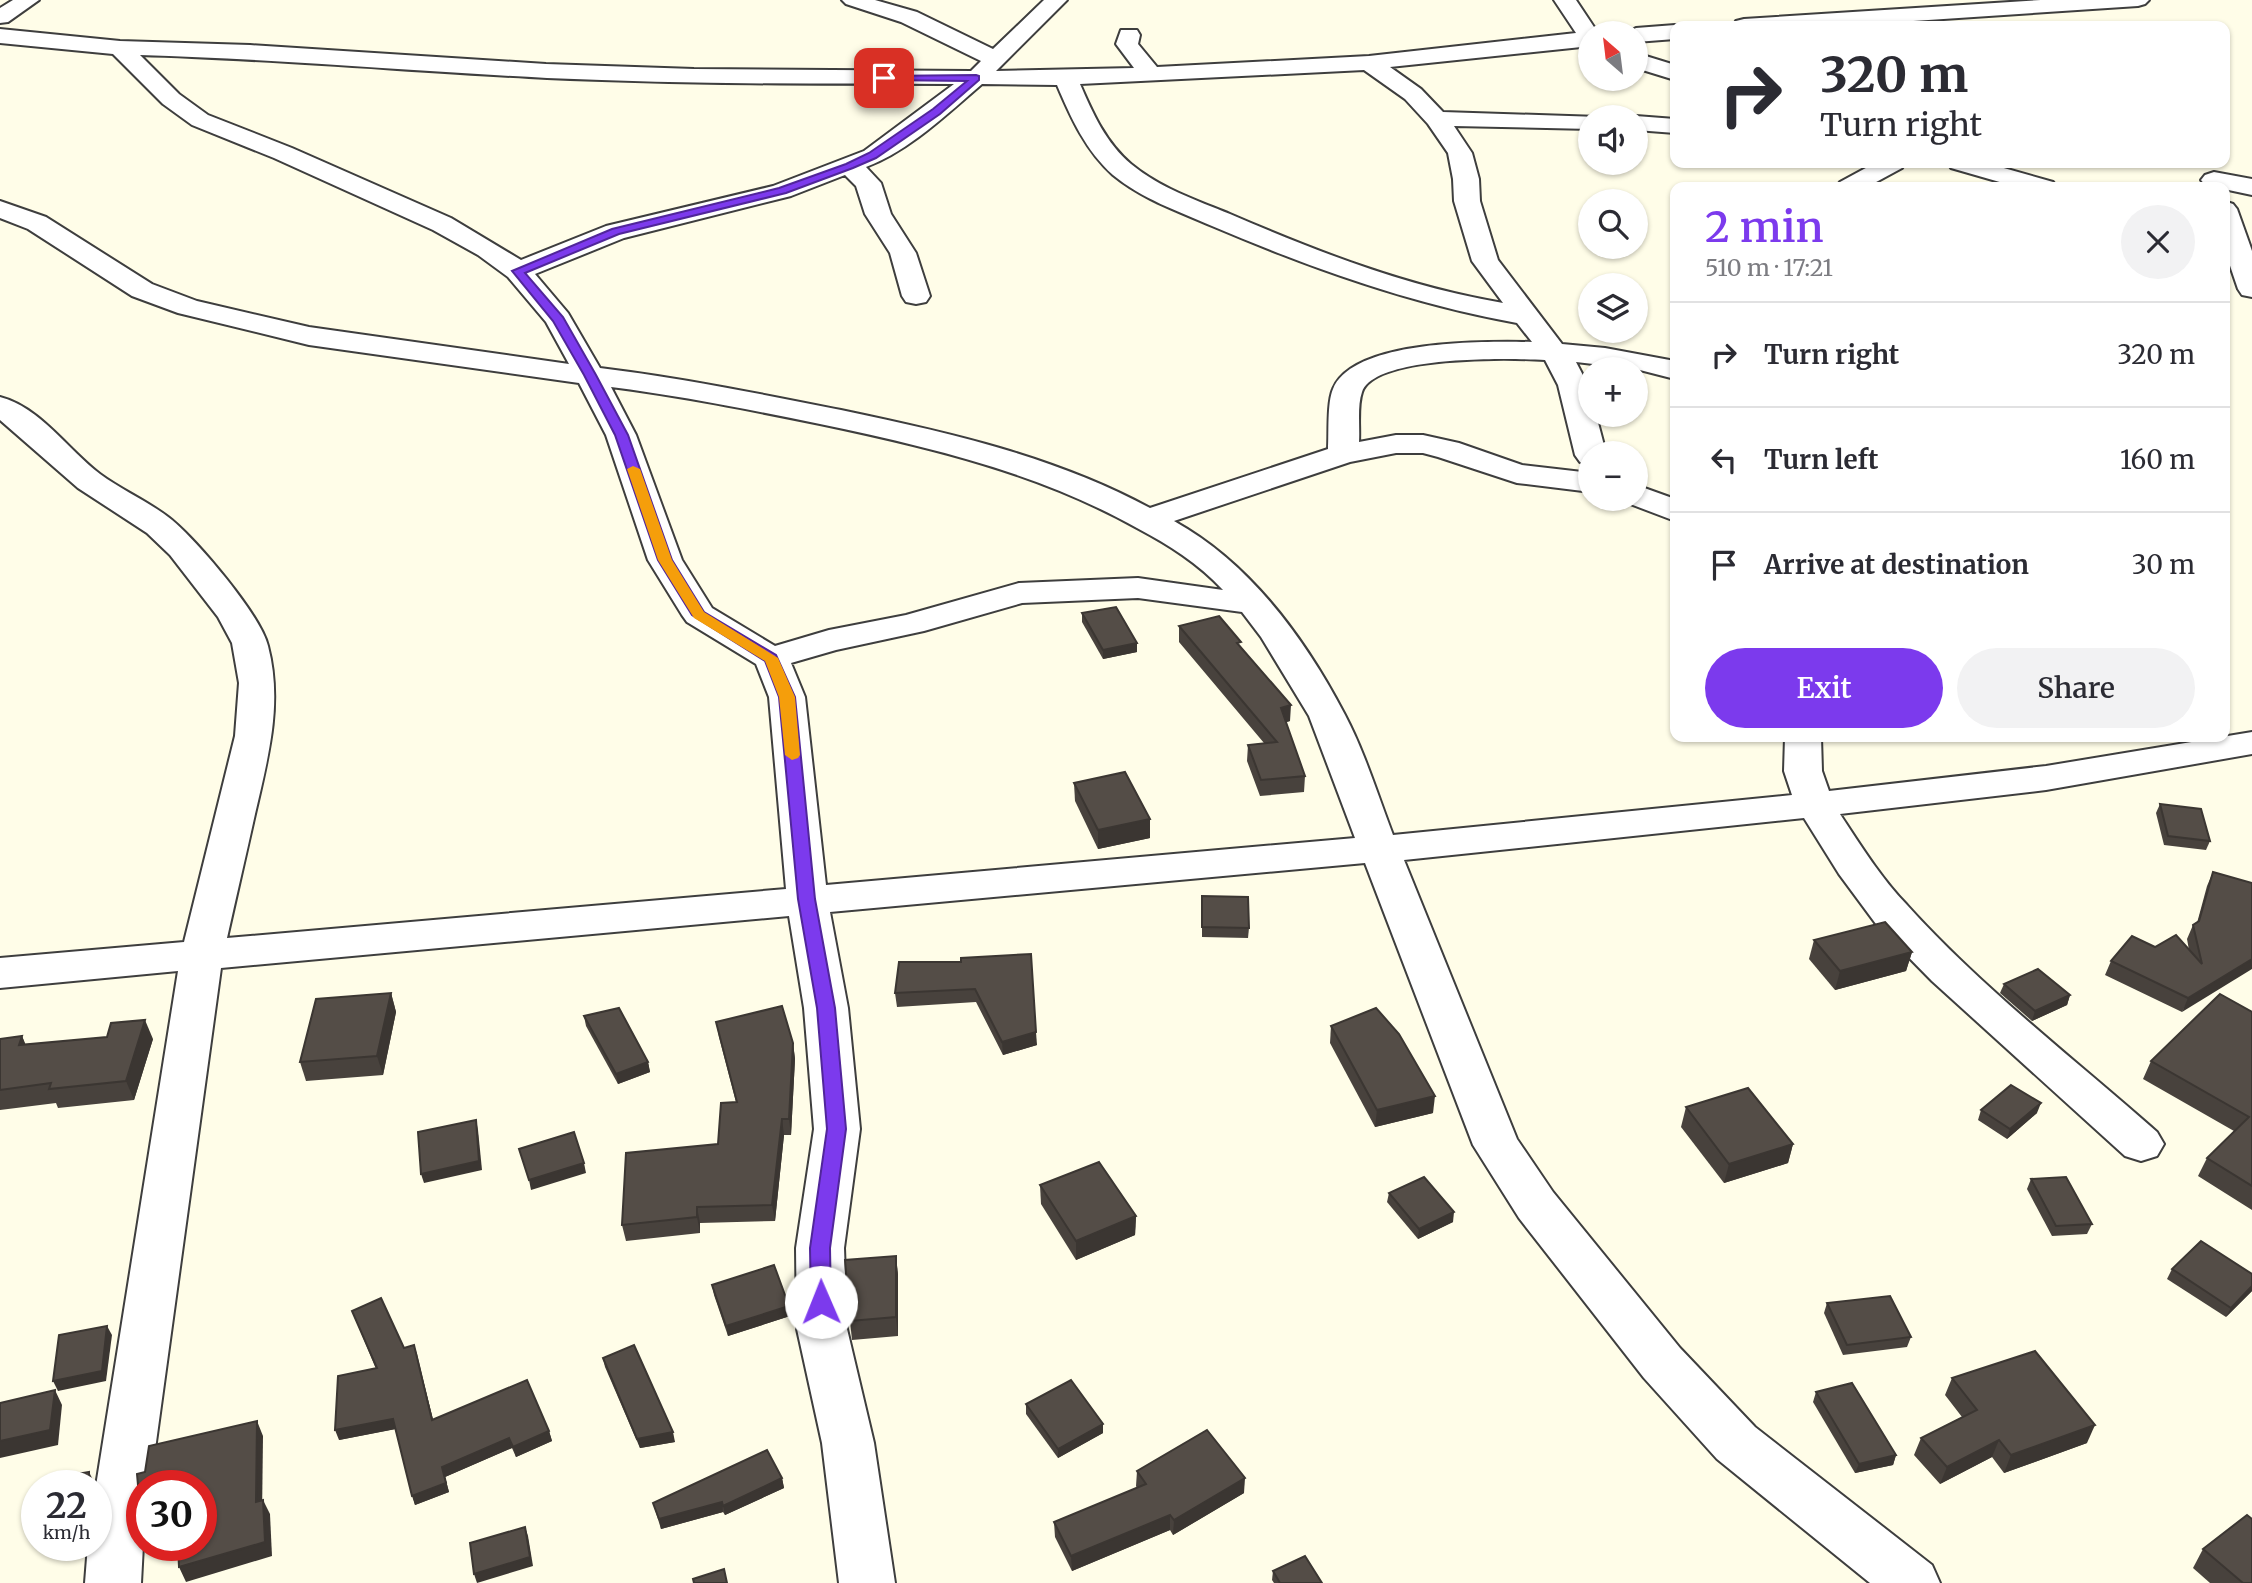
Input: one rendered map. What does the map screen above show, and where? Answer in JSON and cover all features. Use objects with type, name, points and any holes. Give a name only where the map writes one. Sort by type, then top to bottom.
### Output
[{"type":"street","points":[[0,17],[28,0]]},
{"type":"street","points":[[853,0],[909,17],[995,59]]},
{"type":"street","points":[[518,271],[615,232],[782,191],[873,156],[926,119],[976,78],[1056,0]]},
{"type":"street","points":[[1565,0],[1578,21]]},
{"type":"street","points":[[1813,21],[2061,2],[2138,0]]},
{"type":"street","points":[[2061,2],[2085,21]]},
{"type":"street","points":[[1965,10],[1987,21]]},
{"type":"street","points":[[1648,34],[1670,32]]},
{"type":"street","points":[[1129,35],[1127,44],[1151,74]]},
{"type":"street","points":[[0,36],[120,48],[250,52],[559,71],[694,76],[976,78],[1066,78],[1369,63],[1578,40]]},
{"type":"street","points":[[120,48],[171,99],[200,120],[283,153],[442,224],[487,249],[518,271],[558,319],[590,375],[621,435],[665,560],[699,615],[771,658],[787,697],[807,899],[826,1008],[836,1129],[820,1248],[821,1329],[848,1443],[867,1583]]},
{"type":"street","points":[[150,79],[250,52]]},
{"type":"street","points":[[1369,63],[1413,94],[1437,120],[1460,153],[1466,179],[1467,201],[1485,261],[1550,351],[1564,366],[1573,385],[1587,441]]},
{"type":"street","points":[[1648,64],[1670,71]]},
{"type":"street","points":[[1066,78],[1091,132],[1108,156],[1152,192],[1308,257],[1423,296],[1525,316]]},
{"type":"street","points":[[1437,120],[1578,122]]},
{"type":"street","points":[[1648,124],[1670,126]]},
{"type":"street","points":[[850,166],[868,183],[878,214],[903,253],[916,296]]},
{"type":"street","points":[[1858,182],[1883,168]]},
{"type":"street","points":[[1978,168],[2026,182]]},
{"type":"street","points":[[2213,177],[2252,187]]},
{"type":"street","points":[[0,209],[37,223],[142,290],[188,306],[309,336],[484,363],[690,388],[930,438],[1024,466],[1109,499],[1191,544],[1224,571],[1277,634],[1327,716],[1496,1144],[1536,1205],[1662,1363],[1736,1443],[1912,1583]]},
{"type":"street","points":[[2232,248],[2252,289]]},
{"type":"street","points":[[1343,454],[1348,390],[1351,383],[1365,372],[1404,359],[1453,351],[1550,351],[1598,355],[1670,369]]},
{"type":"street","points":[[0,407],[22,421],[89,481],[159,526],[182,548],[234,614],[250,643],[257,683],[254,736],[202,955],[118,1517],[113,1583]]},
{"type":"street","points":[[1146,520],[1343,454],[1373,447],[1423,444],[1517,474],[1578,481]]},
{"type":"street","points":[[1648,500],[1670,508]]},
{"type":"street","points":[[771,658],[912,624],[1018,593],[1138,588],[1252,603]]},
{"type":"street","points":[[1802,742],[1803,771],[1815,805],[1853,865],[1891,914],[1947,971],[2141,1144]]},
{"type":"street","points":[[0,973],[1380,849],[1815,805],[2046,778],[2252,743]]},
{"type":"building","points":[[1116,607],[1137,643],[1103,650],[1082,613]]},
{"type":"building","points":[[1219,616],[1241,642],[1237,643],[1291,705],[1281,708],[1305,776],[1261,780],[1248,745],[1277,742],[1179,626]]},
{"type":"building","points":[[1125,772],[1150,819],[1098,830],[1074,783]]},
{"type":"building","points":[[2160,804],[2201,809],[2210,841],[2168,836]]},
{"type":"building","points":[[2213,872],[2252,883],[2252,959],[2188,998],[2111,961],[2132,936],[2155,947],[2176,935],[2202,964],[2193,925],[2199,921]]},
{"type":"building","points":[[1202,896],[1248,897],[1249,928],[1202,927]]},
{"type":"building","points":[[1885,922],[1912,952],[1840,971],[1814,940]]},
{"type":"building","points":[[1031,954],[1036,1032],[1002,1042],[975,989],[895,993],[899,962],[961,962],[961,958]]},
{"type":"building","points":[[2038,969],[2070,995],[2035,1011],[2004,984]]},
{"type":"building","points":[[391,993],[377,1056],[300,1062],[316,999]]},
{"type":"building","points":[[2220,994],[2252,1012],[2252,1186],[2207,1158],[2249,1117],[2151,1061]]},
{"type":"building","points":[[782,1006],[793,1043],[789,1119],[782,1119],[772,1205],[697,1207],[697,1217],[622,1225],[626,1153],[718,1144],[721,1103],[737,1102],[716,1022]]},
{"type":"building","points":[[619,1008],[648,1062],[616,1074],[584,1016]]},
{"type":"building","points":[[1376,1008],[1399,1034],[1435,1096],[1377,1110],[1331,1026]]},
{"type":"building","points":[[145,1020],[126,1081],[49,1089],[51,1083],[0,1090],[0,1039],[22,1036],[19,1045],[107,1037],[111,1023]]},
{"type":"building","points":[[2011,1085],[2041,1103],[2010,1129],[1981,1110]]},
{"type":"building","points":[[1748,1088],[1793,1144],[1729,1164],[1686,1107]]},
{"type":"building","points":[[476,1120],[479,1161],[421,1174],[418,1132]]},
{"type":"building","points":[[574,1132],[584,1163],[529,1180],[519,1149]]},
{"type":"building","points":[[1099,1162],[1136,1216],[1076,1241],[1040,1185]]},
{"type":"building","points":[[1424,1177],[1454,1212],[1419,1229],[1389,1193]]},
{"type":"building","points":[[2066,1177],[2092,1224],[2056,1226],[2031,1179]]},
{"type":"building","points":[[2201,1241],[2252,1274],[2252,1286],[2231,1308],[2172,1269]]},
{"type":"building","points":[[896,1256],[896,1317],[850,1321],[845,1260]]},
{"type":"building","points":[[774,1265],[789,1306],[726,1326],[712,1285]]},
{"type":"building","points":[[1890,1296],[1911,1337],[1847,1345],[1827,1303]]},
{"type":"building","points":[[381,1298],[404,1348],[414,1345],[432,1420],[527,1380],[549,1431],[513,1447],[509,1438],[442,1467],[446,1483],[412,1496],[393,1419],[335,1430],[338,1376],[377,1368],[352,1311]]},
{"type":"building","points":[[107,1326],[102,1371],[53,1381],[59,1335]]},
{"type":"building","points":[[634,1345],[673,1432],[637,1439],[603,1358]]},
{"type":"building","points":[[2035,1351],[2095,1425],[2011,1455],[1999,1440],[1947,1467],[1921,1438],[1977,1410],[1952,1378]]},
{"type":"building","points":[[1071,1380],[1103,1424],[1058,1449],[1026,1404]]},
{"type":"building","points":[[1852,1383],[1896,1455],[1859,1464],[1816,1392]]},
{"type":"building","points":[[55,1390],[50,1430],[0,1441],[0,1403]]},
{"type":"building","points":[[257,1421],[256,1502],[263,1500],[265,1542],[217,1556],[217,1470],[145,1470],[149,1446]]},
{"type":"building","points":[[1207,1430],[1245,1478],[1174,1520],[1170,1515],[1071,1556],[1054,1522],[1146,1484],[1137,1471]]},
{"type":"building","points":[[767,1450],[782,1478],[723,1506],[722,1502],[659,1519],[653,1503]]},
{"type":"building","points":[[2247,1515],[2252,1519],[2252,1583],[2243,1583],[2203,1549]]},
{"type":"building","points":[[525,1527],[530,1557],[474,1574],[470,1543]]},
{"type":"building","points":[[1305,1556],[1322,1583],[1280,1583],[1273,1571]]},
{"type":"building","points":[[179,1561],[200,1561],[179,1567]]},
{"type":"building","points":[[724,1569],[727,1583],[694,1583],[693,1579]]},
{"type":"slow traffic","points":[[633,469],[665,560],[699,615],[716,628],[771,658],[787,697],[792,755]]},
{"type":"route","points":[[821,1302],[820,1248],[836,1129],[826,1008],[807,899],[787,697],[771,658],[716,628],[699,615],[665,560],[621,435],[590,375],[558,319],[518,271],[615,232],[782,191],[850,166],[873,156],[936,111],[976,78],[884,78]]}]
